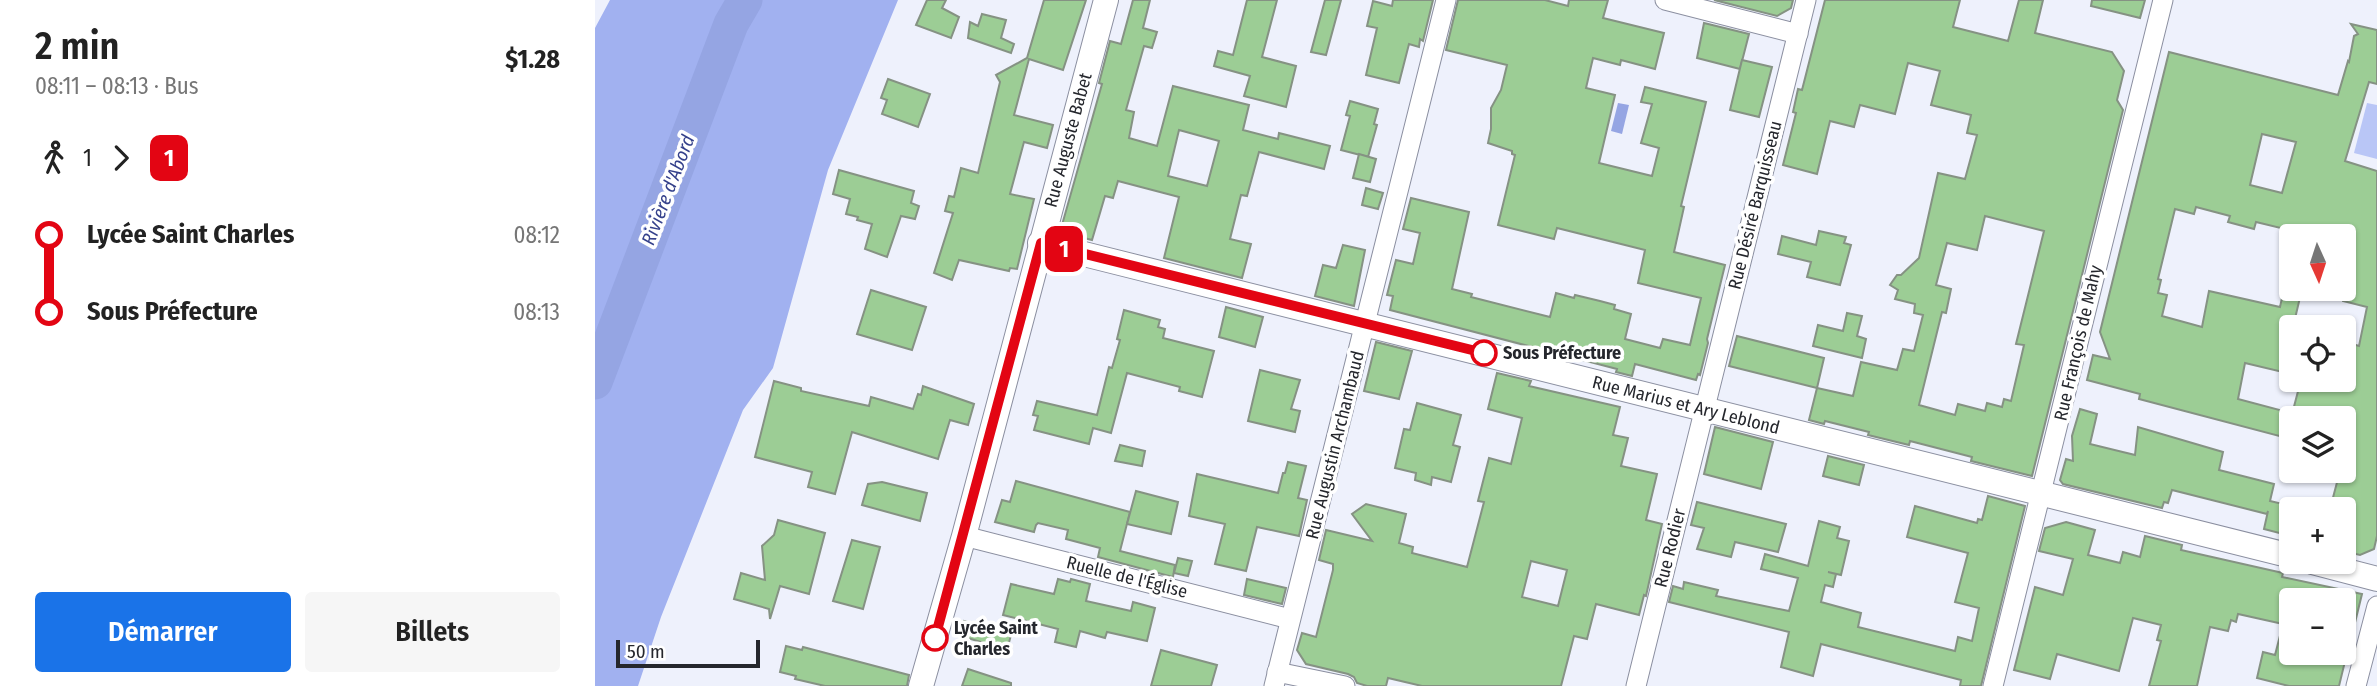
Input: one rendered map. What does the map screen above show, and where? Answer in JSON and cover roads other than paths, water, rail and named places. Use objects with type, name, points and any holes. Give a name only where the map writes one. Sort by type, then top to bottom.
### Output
[{"type":"street","name":"Rue Auguste Babet","points":[[921,686],[964,536],[1106,0]]},
{"type":"street","name":"Rue Augustin Archambaud","points":[[1275,679],[1446,0]]},
{"type":"street","points":[[1665,0],[1798,34]]},
{"type":"street","name":"Rue Désiré Barquisseau","points":[[1703,409],[1806,0]]},
{"type":"street","name":"Rue François de Mahy","points":[[1993,686],[2163,0]]},
{"type":"street","name":"Rue Marius et Ary Leblond","points":[[1041,243],[2279,553]]},
{"type":"street","name":"Rue Rodier","points":[[1636,686],[1703,409]]},
{"type":"street","name":"Ruelle de l'Église","points":[[964,536],[1290,619]]},
{"type":"street","points":[[2356,574],[2377,579]]},
{"type":"street","points":[[2356,686],[2377,606]]},
{"type":"street","points":[[1275,679],[1345,686]]},
{"type":"waterway","name":"Rivière d'Abord","points":[[595,382],[731,24],[745,0]]},
{"type":"place","name":"Sous Préfecture","points":[[1484,353]]},
{"type":"place","name":"Lycée Saint Charles","points":[[935,638]]}]
